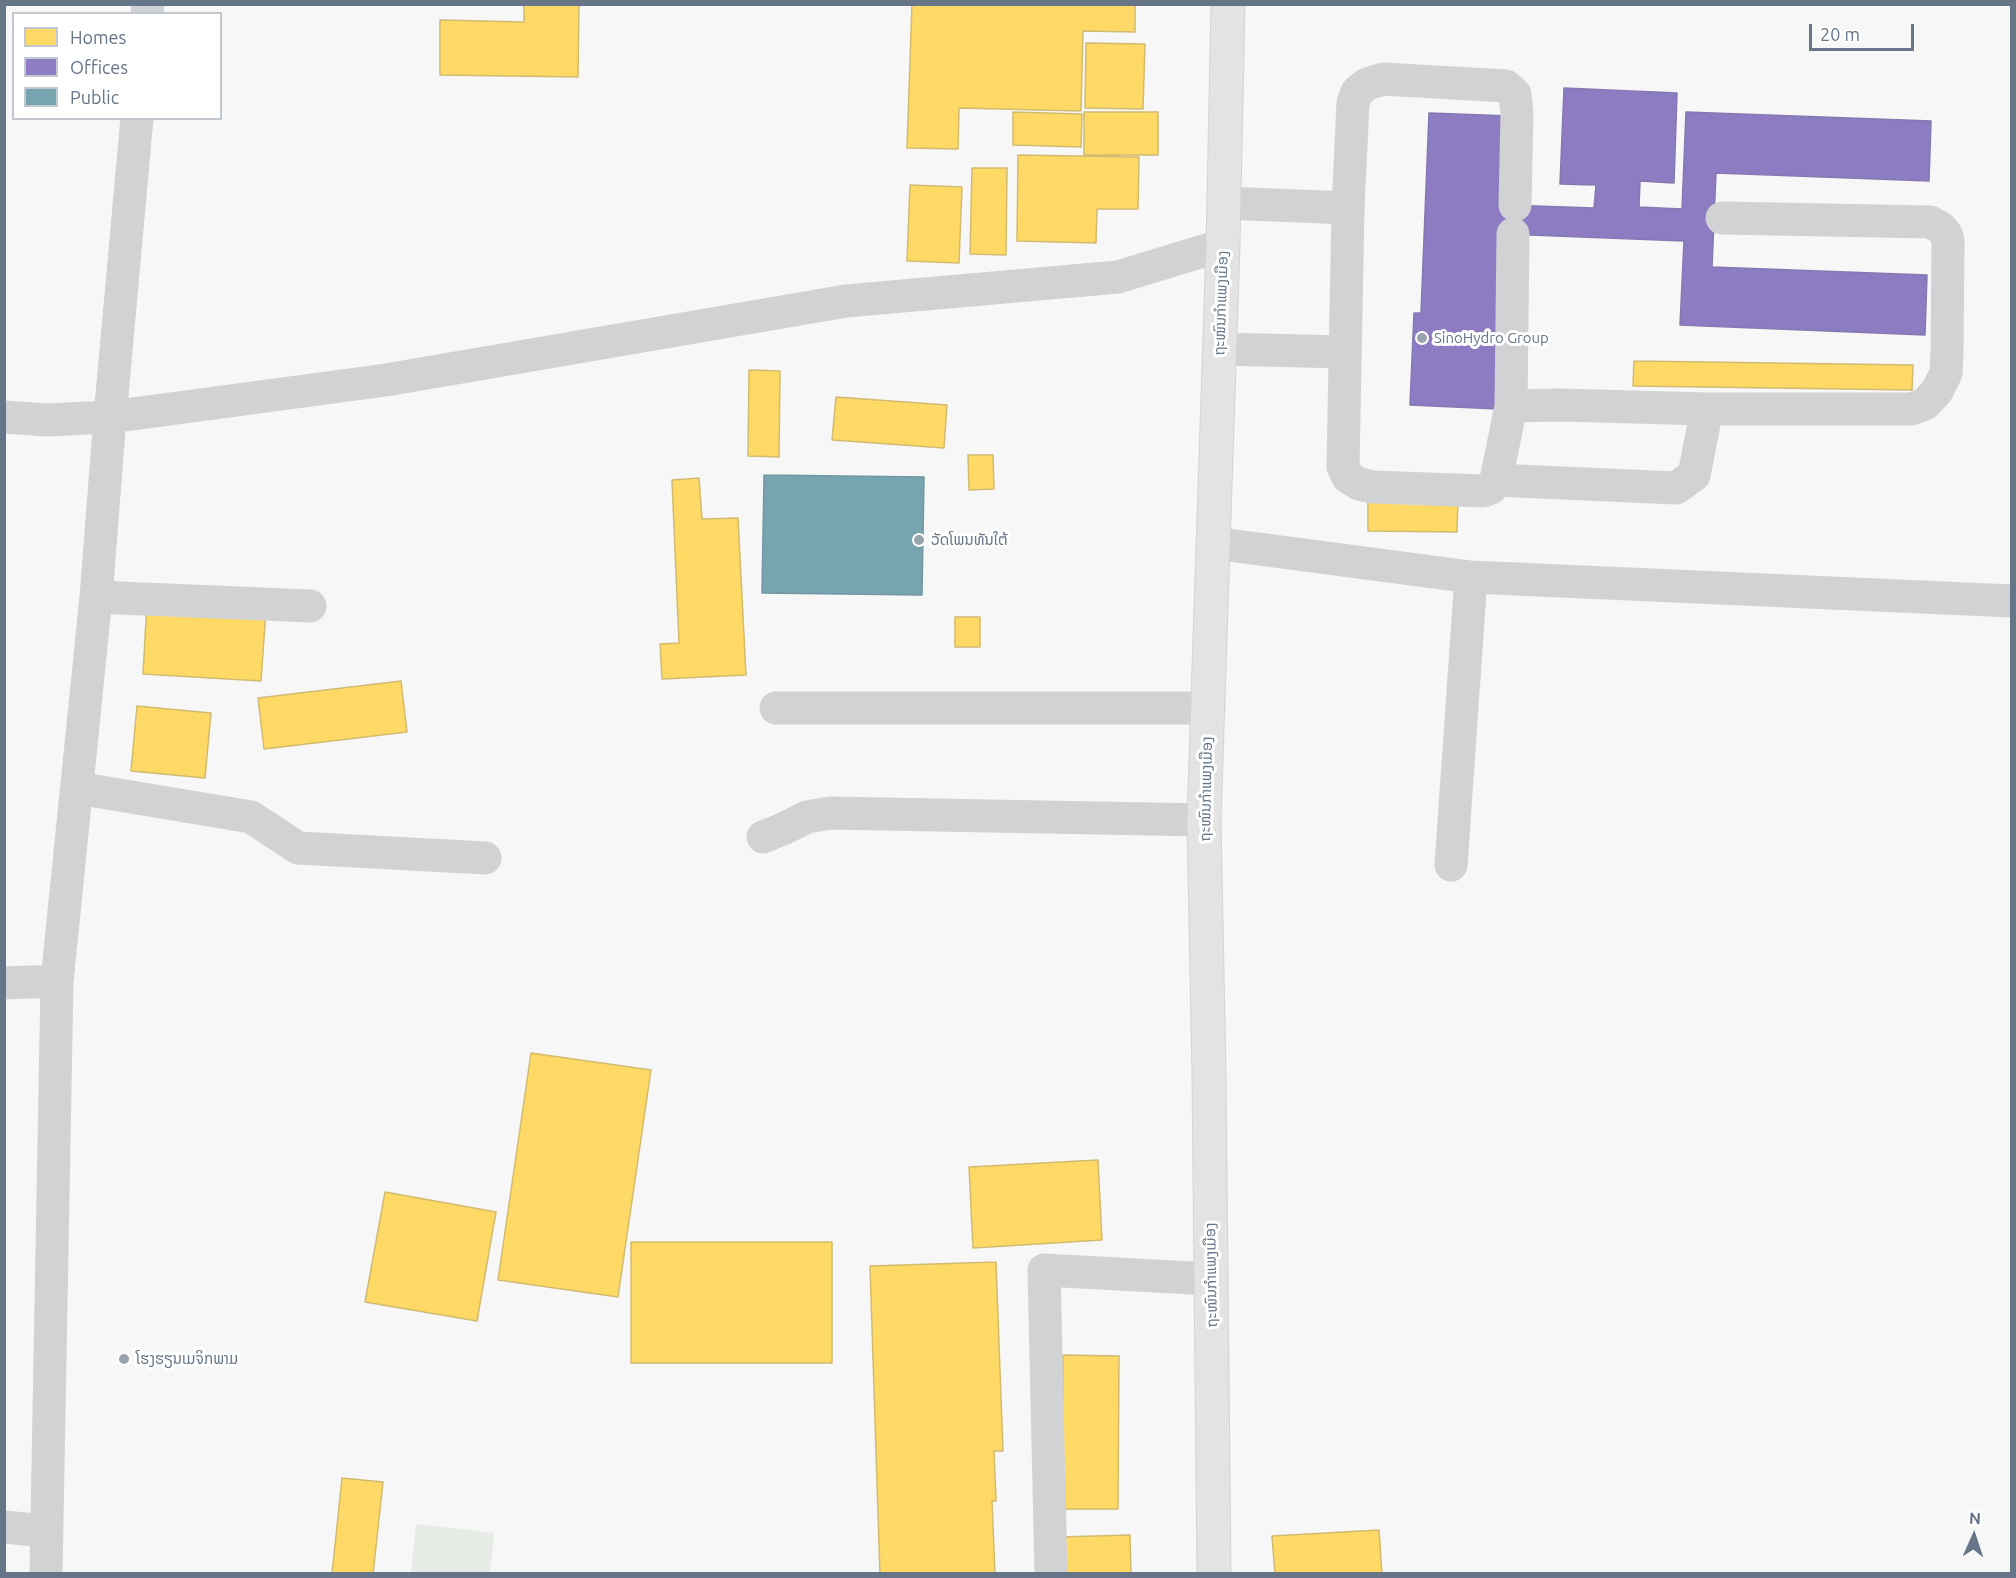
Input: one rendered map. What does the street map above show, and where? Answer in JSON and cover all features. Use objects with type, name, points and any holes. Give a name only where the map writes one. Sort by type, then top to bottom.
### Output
[{"type":"main road","name":"ຖະໜົນກຳແພງເມືອງ","points":[[1214,1574],[1204,820],[1223,245],[1228,4]]},
{"type":"street","points":[[1383,80],[1506,86],[1515,94],[1517,114],[1511,406],[1496,480],[1491,488],[1483,491],[1373,487],[1359,484],[1348,477],[1343,467],[1347,208],[1353,103],[1358,92],[1367,84],[1383,80]]},
{"type":"street","points":[[46,1574],[57,981],[96,597],[137,120]]},
{"type":"street","points":[[1224,203],[1347,208]]},
{"type":"street","points":[[1511,406],[1911,409],[1924,404],[1937,391],[1946,373],[1948,241],[1941,228],[1930,222],[1722,219]]},
{"type":"street","points":[[4,417],[47,420],[110,417],[387,380],[846,301],[1118,277],[1223,245]]},
{"type":"street","points":[[1219,349],[1344,352]]},
{"type":"street","points":[[1496,480],[1676,488],[1694,474],[1707,409]]},
{"type":"street","points":[[1213,543],[1471,576],[2012,601]]},
{"type":"street","points":[[1451,866],[1471,576]]},
{"type":"street","points":[[96,597],[310,606]]},
{"type":"street","points":[[776,708],[1209,708]]},
{"type":"street","points":[[77,788],[252,816],[298,848],[485,858]]},
{"type":"street","points":[[763,837],[807,817],[830,813],[1204,820]]},
{"type":"street","points":[[4,983],[57,981]]},
{"type":"street","points":[[1052,1574],[1044,1270],[1211,1279]]},
{"type":"street","points":[[4,1527],[46,1531]]},
{"type":"shaded area","points":[[416,1524],[494,1533],[490,1573],[411,1573]]},
{"type":"building: Homes","points":[[524,4],[579,4],[578,77],[440,75],[440,20],[524,22]]},
{"type":"building: Homes","points":[[912,4],[1135,4],[1135,32],[1083,31],[1081,111],[959,108],[958,149],[907,148]]},
{"type":"building: Homes","points":[[1086,43],[1145,44],[1143,109],[1085,108]]},
{"type":"building: Homes","points":[[1013,112],[1082,114],[1081,147],[1013,145]]},
{"type":"building: Homes","points":[[1084,112],[1158,112],[1158,155],[1084,155]]},
{"type":"building: Homes","points":[[1018,155],[1139,157],[1138,209],[1097,209],[1096,243],[1017,241]]},
{"type":"building: Homes","points":[[972,168],[1007,168],[1006,255],[970,254]]},
{"type":"building: Homes","points":[[910,185],[962,187],[959,263],[907,261]]},
{"type":"building: Homes","points":[[1634,361],[1913,365],[1912,390],[1633,386]]},
{"type":"building: Homes","points":[[749,370],[780,371],[779,457],[748,456]]},
{"type":"building: Homes","points":[[836,397],[947,405],[944,448],[832,440]]},
{"type":"building: Homes","points":[[968,455],[993,455],[994,489],[969,490]]},
{"type":"building: Homes","points":[[699,478],[702,519],[738,518],[746,675],[662,679],[660,644],[679,643],[672,480]]},
{"type":"building: Homes","points":[[1368,497],[1458,499],[1457,532],[1368,531]]},
{"type":"building: Homes","points":[[147,602],[266,610],[261,681],[143,674]]},
{"type":"building: Homes","points":[[955,617],[980,617],[980,647],[955,647]]},
{"type":"building: Homes","points":[[401,681],[407,732],[264,749],[258,698]]},
{"type":"building: Homes","points":[[137,706],[211,713],[205,778],[131,771]]},
{"type":"building: Homes","points":[[531,1053],[651,1070],[618,1297],[498,1280]]},
{"type":"building: Homes","points":[[1098,1160],[1102,1240],[973,1248],[969,1167]]},
{"type":"building: Homes","points":[[385,1192],[496,1212],[477,1321],[365,1302]]},
{"type":"building: Homes","points":[[631,1242],[832,1242],[832,1363],[631,1363]]},
{"type":"building: Homes","points":[[996,1262],[1003,1451],[994,1451],[996,1501],[992,1501],[995,1574],[880,1574],[870,1266]]},
{"type":"building: Homes","points":[[1063,1355],[1119,1356],[1118,1509],[1062,1509]]},
{"type":"building: Homes","points":[[342,1478],[383,1482],[373,1574],[332,1574]]},
{"type":"building: Homes","points":[[1379,1530],[1382,1574],[1275,1574],[1272,1536]]},
{"type":"building: Homes","points":[[1130,1535],[1131,1574],[1059,1574],[1059,1537]]},
{"type":"building: Offices","points":[[1564,88],[1677,93],[1674,183],[1640,181],[1639,207],[1682,209],[1686,112],[1931,121],[1929,181],[1716,173],[1712,267],[1927,275],[1925,335],[1680,325],[1684,241],[1505,234],[1498,409],[1410,405],[1414,313],[1421,313],[1429,113],[1510,116],[1506,205],[1594,208],[1596,185],[1560,184]]},
{"type":"building: Public","points":[[764,475],[924,477],[922,595],[762,593]]},
{"type":"place","name":"SinoHydro Group","points":[[1422,338]]},
{"type":"place","name":"ວັດໂພນທັນໃຕ້","points":[[919,540]]},
{"type":"place","name":"ໂຮງຮຽນເມຈິກພາມ","points":[[124,1359]]}]
